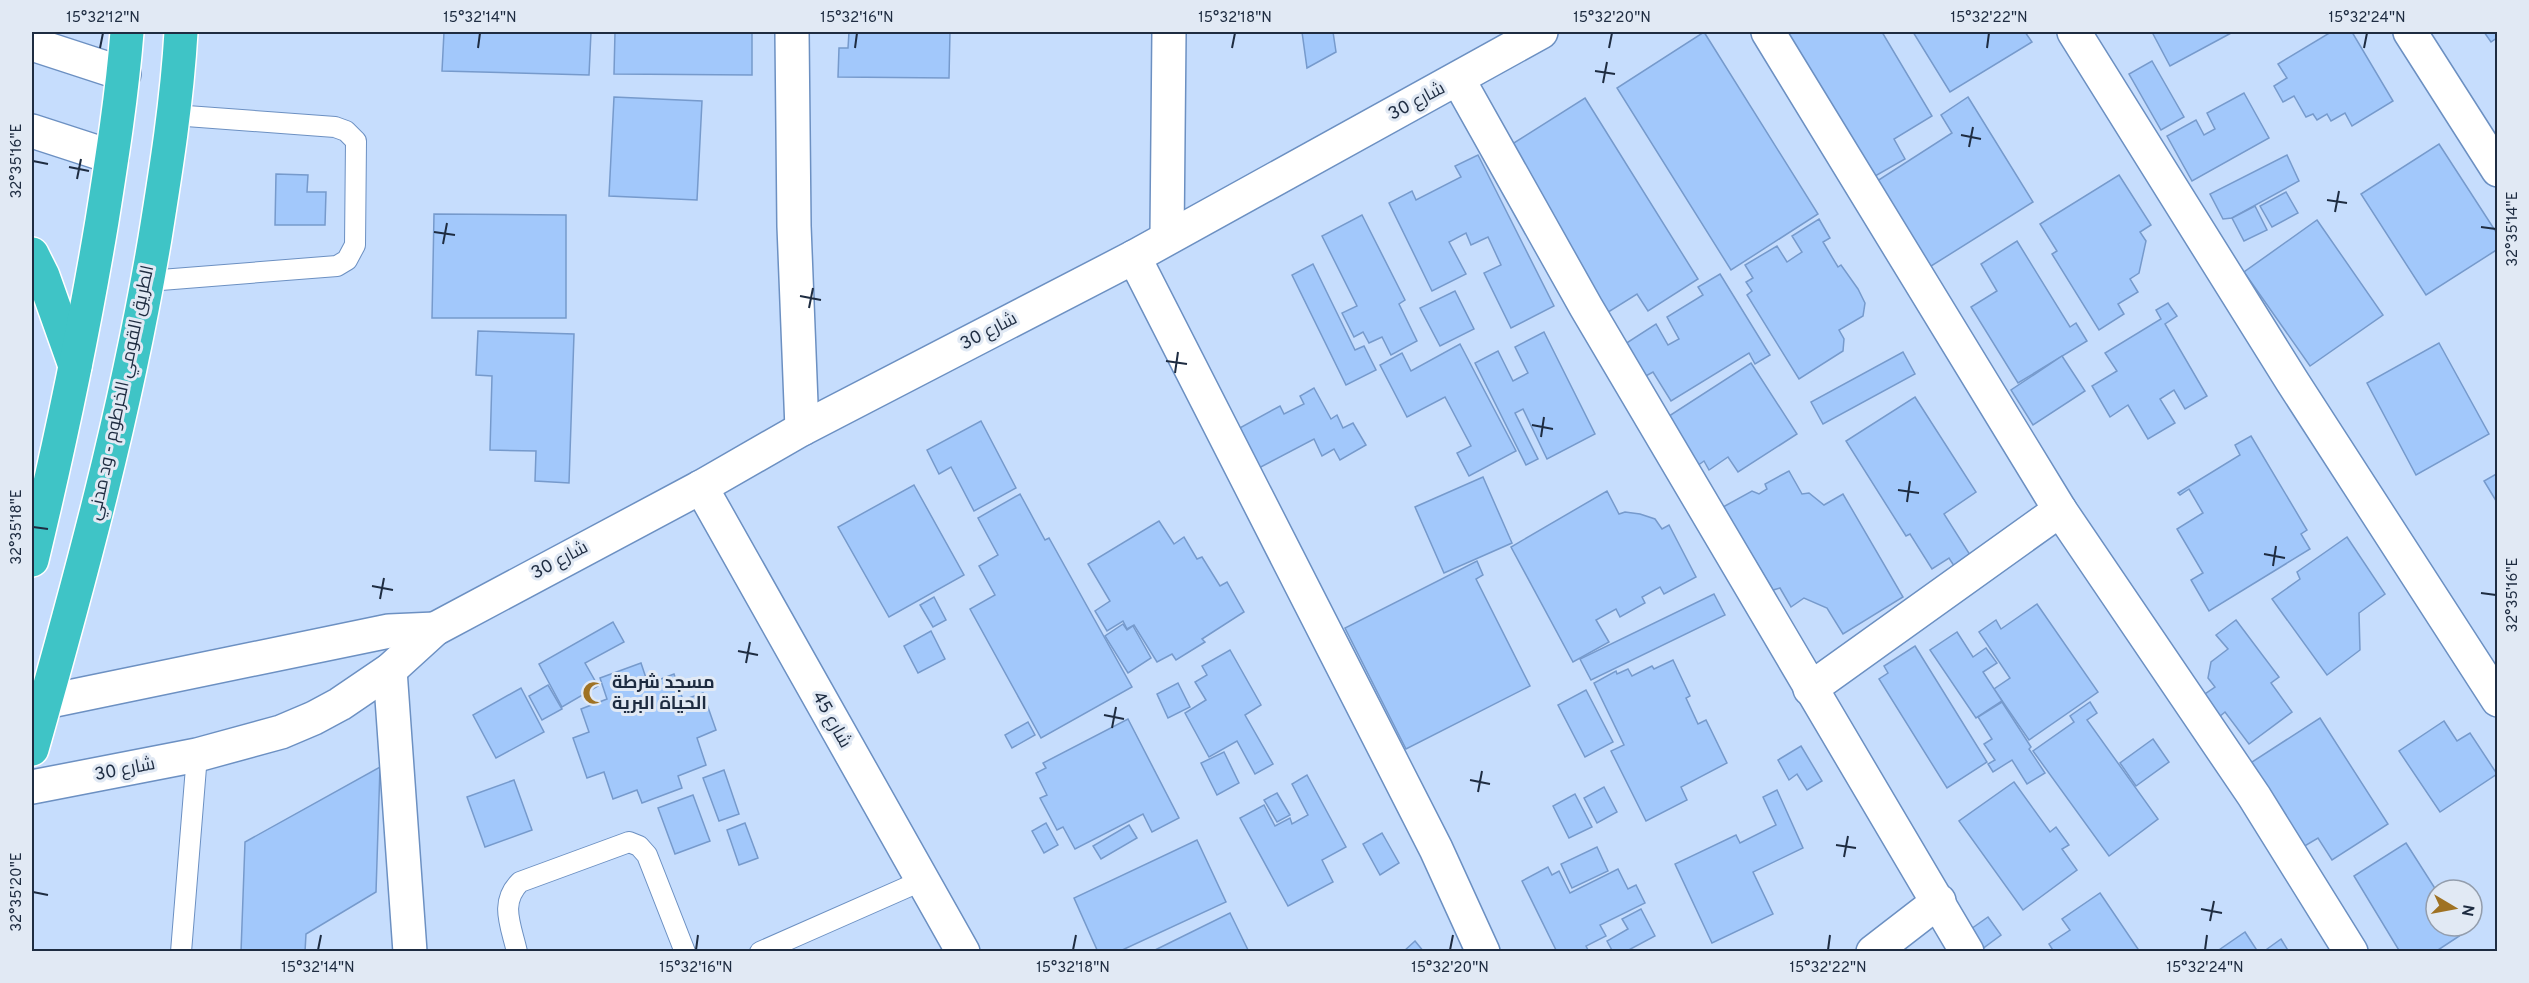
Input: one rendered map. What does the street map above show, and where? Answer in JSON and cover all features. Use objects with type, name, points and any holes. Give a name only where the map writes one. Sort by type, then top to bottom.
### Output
[{"type":"highway","points":[[32,560],[62,437],[75,366],[112,157],[124,74],[127,32]]},
{"type":"highway","name":"الطريق القومي الخرطوم - ود مدني","points":[[32,749],[78,585],[111,452],[148,281],[173,115],[181,32]]},
{"type":"highway","points":[[32,254],[43,276],[75,366]]},
{"type":"street","points":[[792,32],[794,226],[802,429]]},
{"type":"street","points":[[1167,237],[1169,32]]},
{"type":"street","name":"شارع 30","points":[[32,787],[197,755],[281,732],[314,718],[340,704],[390,670],[435,629],[701,487],[802,429],[1134,257],[1541,32]]},
{"type":"street","points":[[1768,32],[2060,510],[2254,796],[2351,951]]},
{"type":"street","points":[[2074,32],[2292,381],[2498,700]]},
{"type":"street","points":[[2410,32],[2498,170]]},
{"type":"street","points":[[32,44],[124,74]]},
{"type":"street","points":[[1458,79],[1586,307],[1967,951]]},
{"type":"street","points":[[32,131],[112,157]]},
{"type":"street","points":[[1134,257],[1436,849],[1483,951]]},
{"type":"street","name":"شارع 45","points":[[701,487],[921,881],[963,951]]},
{"type":"street","points":[[1810,689],[2060,510]]},
{"type":"street","name":"شارع 30","points":[[45,702],[389,631],[435,629]]},
{"type":"street","points":[[390,670],[410,951]]},
{"type":"street","points":[[1873,951],[1939,901]]},
{"type":"lane","points":[[148,281],[337,266],[347,260],[355,245],[356,141],[346,131],[335,127],[173,115]]},
{"type":"lane","points":[[181,951],[197,755]]},
{"type":"lane","points":[[517,951],[507,907],[512,891],[520,882],[629,842],[639,846],[647,855],[684,951]]},
{"type":"lane","points":[[760,951],[921,881]]},
{"type":"building","points":[[444,32],[591,32],[589,75],[442,71]]},
{"type":"building","points":[[615,32],[752,32],[752,75],[614,74]]},
{"type":"building","points":[[849,32],[950,32],[949,78],[838,77],[839,48],[848,48]]},
{"type":"building","points":[[1302,32],[1333,32],[1336,52],[1307,68]]},
{"type":"building","points":[[1704,32],[1818,214],[1731,270],[1617,88]]},
{"type":"building","points":[[1782,32],[1882,32],[1932,116],[1894,139],[1905,159],[1870,179]]},
{"type":"building","points":[[1913,32],[2025,32],[2032,42],[1950,92]]},
{"type":"building","points":[[2152,32],[2233,32],[2170,66]]},
{"type":"building","points":[[2331,32],[2352,32],[2393,101],[2352,126],[2345,113],[2331,121],[2327,114],[2317,120],[2313,114],[2306,117],[2294,96],[2283,102],[2274,86],[2287,78],[2278,64]]},
{"type":"building","points":[[2484,32],[2498,32],[2498,37],[2491,42]]},
{"type":"building","points":[[2152,61],[2184,117],[2161,130],[2129,74]]},
{"type":"building","points":[[2244,93],[2269,138],[2192,181],[2167,136],[2196,120],[2204,135],[2215,129],[2207,113]]},
{"type":"building","points":[[614,97],[702,101],[697,200],[609,196]]},
{"type":"building","points":[[1968,97],[2033,202],[1928,268],[1874,183],[1952,133],[1941,115]]},
{"type":"building","points":[[1585,98],[1698,279],[1648,311],[1637,294],[1602,316],[1556,242],[1565,236],[1509,146]]},
{"type":"building","points":[[2439,144],[2498,235],[2498,249],[2426,295],[2361,194]]},
{"type":"building","points":[[1478,155],[1554,306],[1511,328],[1484,273],[1501,265],[1488,237],[1471,245],[1466,233],[1449,242],[1466,274],[1432,291],[1389,203],[1412,191],[1416,200],[1461,177],[1455,166]]},
{"type":"building","points":[[2287,155],[2299,181],[2232,218],[2223,219],[2210,194]]},
{"type":"building","points":[[276,174],[308,175],[307,192],[326,192],[325,225],[275,225]]},
{"type":"building","points":[[2119,175],[2151,225],[2140,232],[2146,241],[2139,273],[2130,279],[2138,292],[2118,304],[2124,314],[2099,330],[2052,254],[2057,251],[2040,224]]},
{"type":"building","points":[[2286,192],[2298,213],[2272,227],[2260,206]]},
{"type":"building","points":[[2255,206],[2267,230],[2244,241],[2232,218]]},
{"type":"building","points":[[434,214],[566,215],[566,318],[432,318]]},
{"type":"building","points":[[1362,215],[1405,300],[1399,304],[1417,341],[1391,355],[1382,337],[1369,343],[1363,332],[1354,337],[1342,313],[1357,306],[1322,236]]},
{"type":"building","points":[[1819,219],[1830,238],[1823,242],[1838,267],[1841,265],[1858,289],[1865,303],[1863,316],[1839,330],[1844,339],[1843,351],[1799,379],[1747,295],[1752,291],[1746,282],[1753,278],[1745,265],[1777,246],[1787,262],[1802,252],[1792,236]]},
{"type":"building","points":[[2317,220],[2383,315],[2310,366],[2244,272]]},
{"type":"building","points":[[2017,241],[2070,327],[2076,323],[2087,341],[2018,383],[1971,307],[1997,291],[1981,264]]},
{"type":"building","points":[[1313,264],[1355,350],[1364,346],[1376,370],[1346,385],[1292,275]]},
{"type":"building","points":[[1720,274],[1770,355],[1755,364],[1749,353],[1671,401],[1653,372],[1644,377],[1625,344],[1656,324],[1668,345],[1679,339],[1667,317],[1703,295],[1698,287]]},
{"type":"building","points":[[1455,291],[1474,329],[1440,346],[1420,308]]},
{"type":"building","points":[[2168,303],[2177,316],[2165,324],[2207,396],[2185,409],[2174,390],[2160,399],[2175,423],[2148,439],[2128,405],[2110,417],[2092,386],[2117,371],[2105,353],[2161,319],[2156,310]]},
{"type":"building","points":[[478,331],[574,334],[569,483],[535,481],[536,451],[490,450],[492,376],[476,375]]},
{"type":"building","points":[[1544,332],[1595,434],[1547,459],[1523,409],[1515,413],[1538,459],[1526,465],[1475,363],[1498,351],[1513,381],[1528,373],[1515,347]]},
{"type":"building","points":[[2439,343],[2489,434],[2416,475],[2367,383]]},
{"type":"building","points":[[1460,344],[1516,451],[1469,476],[1457,453],[1471,446],[1445,397],[1407,417],[1380,365],[1402,353],[1411,371]]},
{"type":"building","points":[[1903,352],[1915,374],[1823,424],[1811,402]]},
{"type":"building","points":[[2062,356],[2085,391],[2033,425],[2011,390]]},
{"type":"building","points":[[1751,363],[1797,434],[1738,472],[1728,457],[1709,470],[1704,461],[1697,466],[1666,418]]},
{"type":"building","points":[[1314,388],[1331,419],[1337,415],[1343,428],[1353,423],[1366,445],[1340,460],[1334,449],[1322,456],[1314,439],[1257,469],[1236,430],[1280,406],[1284,414],[1304,404],[1300,396]]},
{"type":"building","points":[[1915,397],[1976,492],[1944,514],[1972,558],[1956,569],[1949,558],[1932,569],[1910,534],[1906,536],[1846,441]]},
{"type":"building","points":[[981,421],[1016,488],[974,511],[951,467],[939,474],[927,450]]},
{"type":"building","points":[[2251,436],[2307,530],[2301,534],[2310,549],[2209,611],[2191,580],[2203,573],[2177,529],[2203,513],[2189,489],[2180,495],[2178,493],[2240,455],[2235,445]]},
{"type":"building","points":[[1789,471],[1802,494],[1809,493],[1824,505],[1843,494],[1903,597],[1843,634],[1827,608],[1804,598],[1791,607],[1780,588],[1773,590],[1723,507],[1752,491],[1759,494],[1767,489],[1765,484]]},
{"type":"building","points":[[2498,473],[2498,504],[2484,481]]},
{"type":"building","points":[[1483,477],[1512,543],[1444,573],[1415,507]]},
{"type":"building","points":[[914,485],[964,575],[889,617],[838,527]]},
{"type":"building","points":[[1607,491],[1619,514],[1625,512],[1640,514],[1655,519],[1662,529],[1669,525],[1696,577],[1664,594],[1660,587],[1642,597],[1645,603],[1620,617],[1616,609],[1596,620],[1609,642],[1573,662],[1511,547]]},
{"type":"building","points":[[1020,494],[1045,540],[1049,538],[1132,687],[1041,738],[970,609],[995,595],[979,566],[998,555],[978,518]]},
{"type":"building","points":[[1159,521],[1174,544],[1184,537],[1197,559],[1202,557],[1220,586],[1227,582],[1244,612],[1202,639],[1205,642],[1176,660],[1172,654],[1157,662],[1134,625],[1127,629],[1123,621],[1107,631],[1095,611],[1110,601],[1088,564]]},
{"type":"building","points":[[2347,537],[2385,594],[2359,613],[2360,650],[2327,675],[2272,599],[2300,579],[2297,572]]},
{"type":"building","points":[[1477,561],[1483,575],[1476,579],[1530,686],[1406,749],[1345,628]]},
{"type":"building","points":[[1714,594],[1725,615],[1591,680],[1580,659]]},
{"type":"building","points":[[934,597],[946,620],[933,627],[920,605]]},
{"type":"building","points":[[2037,604],[2098,692],[2029,740],[1994,689],[2010,678],[1979,632],[1996,620],[2001,629]]},
{"type":"building","points":[[2236,620],[2279,677],[2271,683],[2292,712],[2249,744],[2225,712],[2219,717],[2202,696],[2215,687],[2208,678],[2211,662],[2228,649],[2216,635]]},
{"type":"building","points":[[613,622],[624,642],[585,663],[598,686],[562,707],[539,664]]},
{"type":"building","points":[[1123,624],[1127,630],[1133,626],[1151,658],[1128,673],[1105,636]]},
{"type":"building","points":[[931,631],[945,659],[918,673],[904,646]]},
{"type":"building","points":[[1957,632],[1973,657],[1986,648],[1997,663],[1983,672],[2002,701],[1976,718],[1930,650]]},
{"type":"building","points":[[1915,646],[1987,762],[1947,788],[1879,679],[1888,673],[1884,666]]},
{"type":"building","points":[[1230,650],[1261,705],[1245,715],[1273,764],[1255,774],[1237,741],[1209,757],[1185,713],[1206,700],[1195,682],[1207,675],[1202,666]]},
{"type":"building","points":[[1673,660],[1690,696],[1686,698],[1698,724],[1706,720],[1727,763],[1681,787],[1687,800],[1646,821],[1611,751],[1624,745],[1594,683],[1616,671],[1617,674],[1628,669],[1632,676],[1652,666],[1654,669]]},
{"type":"building","points":[[641,663],[648,684],[674,674],[683,700],[703,693],[716,730],[697,738],[706,765],[678,776],[682,788],[642,803],[637,790],[613,799],[604,772],[587,778],[573,738],[589,732],[581,709],[607,699],[600,678]]},
{"type":"building","points":[[1178,683],[1190,707],[1168,718],[1157,694]]},
{"type":"building","points":[[548,685],[562,709],[542,720],[529,696]]},
{"type":"building","points":[[521,688],[544,732],[496,758],[473,715]]},
{"type":"building","points":[[1586,690],[1613,742],[1585,757],[1558,705]]},
{"type":"building","points":[[2002,702],[2045,773],[2027,784],[2012,760],[1993,772],[1988,764],[1995,760],[1984,744],[1992,739],[1978,717]]},
{"type":"building","points":[[2090,702],[2097,713],[2087,720],[2158,819],[2109,856],[2033,751],[2074,722],[2070,716]]},
{"type":"building","points":[[2320,718],[2388,824],[2332,860],[2318,838],[2303,847],[2249,764]]},
{"type":"building","points":[[1128,719],[1179,818],[1152,832],[1143,814],[1075,849],[1063,827],[1057,830],[1040,798],[1047,795],[1036,773],[1046,768],[1043,763]]},
{"type":"building","points":[[2444,721],[2457,741],[2470,733],[2497,774],[2440,812],[2399,751]]},
{"type":"building","points":[[1028,722],[1035,735],[1012,748],[1005,735]]},
{"type":"building","points":[[2153,739],[2169,762],[2136,786],[2120,763]]},
{"type":"building","points":[[1801,746],[1822,781],[1807,790],[1797,774],[1789,780],[1778,760]]},
{"type":"building","points":[[1224,752],[1239,783],[1217,795],[1201,763]]},
{"type":"building","points":[[380,767],[376,892],[306,934],[305,952],[241,952],[245,842]]},
{"type":"building","points":[[724,770],[739,814],[719,821],[703,778]]},
{"type":"building","points":[[1307,775],[1346,847],[1322,860],[1333,882],[1288,906],[1240,818],[1264,805],[1275,826],[1290,818],[1292,824],[1308,815],[1292,784]]},
{"type":"building","points":[[514,780],[532,830],[485,847],[467,797]]},
{"type":"building","points":[[2014,782],[2050,832],[2056,827],[2069,845],[2062,849],[2077,870],[2023,910],[1959,821]]},
{"type":"building","points":[[1604,787],[1617,812],[1597,823],[1584,798]]},
{"type":"building","points":[[1777,790],[1803,848],[1753,872],[1773,914],[1712,943],[1675,864],[1736,835],[1740,843],[1776,825],[1763,797]]},
{"type":"building","points":[[1277,793],[1290,815],[1277,822],[1264,800]]},
{"type":"building","points":[[1575,794],[1592,827],[1569,838],[1553,806]]},
{"type":"building","points":[[693,795],[710,841],[675,854],[658,808]]},
{"type":"building","points":[[745,823],[758,858],[739,865],[727,830]]},
{"type":"building","points":[[1046,823],[1058,845],[1044,853],[1032,831]]},
{"type":"building","points":[[1129,825],[1137,838],[1101,859],[1093,846]]},
{"type":"building","points":[[1382,833],[1399,863],[1380,875],[1363,844]]},
{"type":"building","points":[[1197,840],[1226,902],[1118,952],[1098,952],[1074,898]]},
{"type":"building","points":[[2406,843],[2428,878],[2424,878],[2424,938],[2456,938],[2435,952],[2400,952],[2354,876]]},
{"type":"building","points":[[1597,847],[1608,871],[1572,888],[1561,864]]},
{"type":"building","points":[[1548,867],[1552,875],[1559,871],[1570,893],[1618,869],[1628,889],[1636,885],[1645,903],[1600,925],[1606,936],[1586,946],[1589,952],[1557,952],[1522,881]]},
{"type":"building","points":[[2100,893],[2140,952],[2054,952],[2049,944],[2070,930],[2062,919]]},
{"type":"building","points":[[1641,909],[1655,936],[1625,952],[1613,952],[1607,941],[1628,929],[1622,919]]},
{"type":"building","points":[[1230,913],[1249,952],[1151,952]]},
{"type":"building","points":[[1988,917],[2001,935],[1978,952],[1961,936]]},
{"type":"building","points":[[2245,932],[2258,952],[2216,952]]},
{"type":"building","points":[[2281,939],[2289,952],[2263,952]]},
{"type":"building","points":[[1415,941],[1424,952],[1403,952]]},
{"type":"place","name":"مسجد شرطة الحياة البرية","points":[[594,693]]}]
